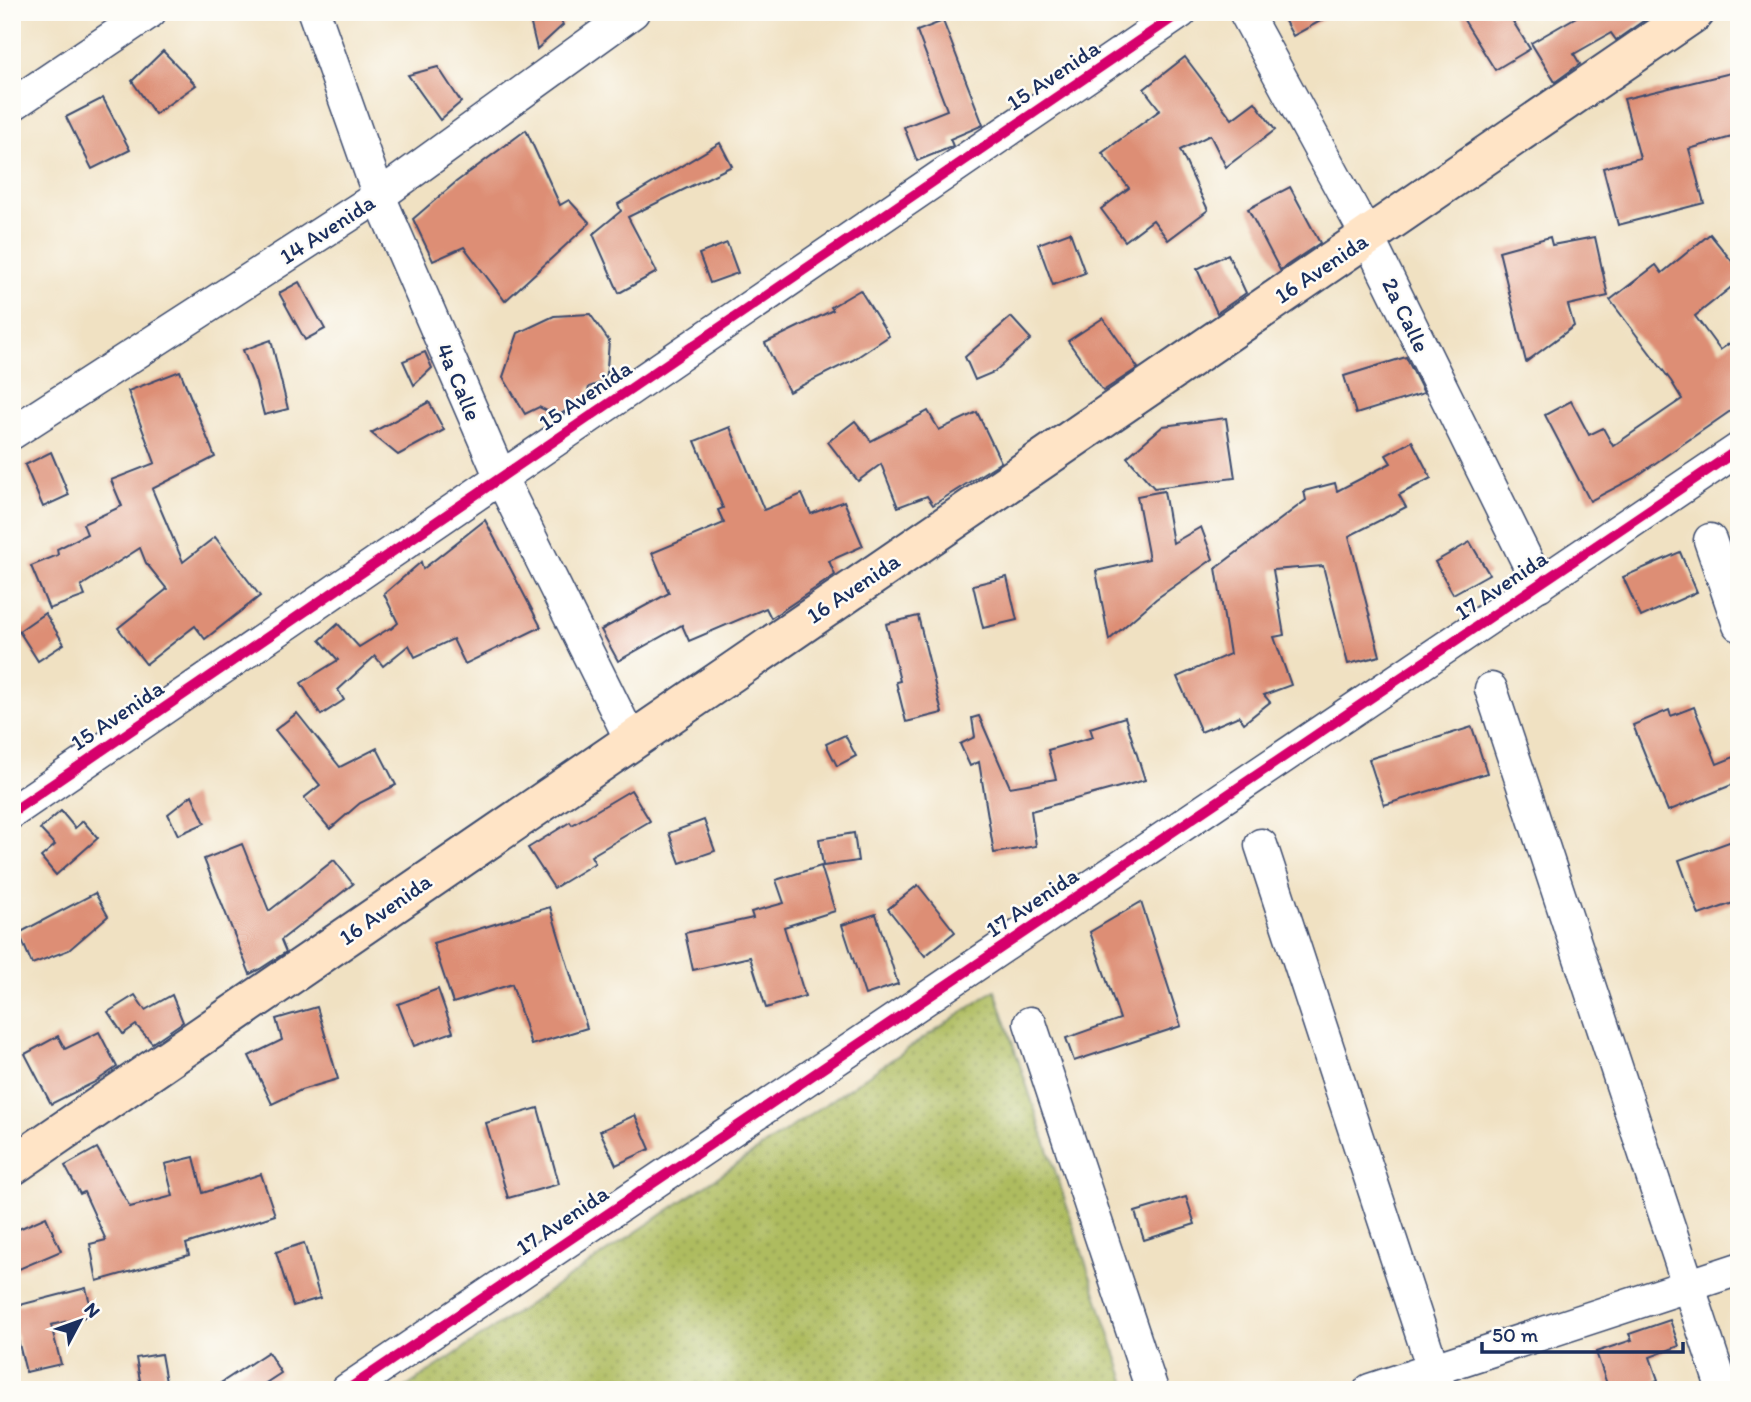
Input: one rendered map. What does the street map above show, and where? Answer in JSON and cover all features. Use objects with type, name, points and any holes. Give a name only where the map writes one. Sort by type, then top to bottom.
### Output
[{"type":"main road","name":"16 Avenida","points":[[12,1166],[1695,12]]},
{"type":"street","points":[[12,105],[150,12]]},
{"type":"street","name":"4a Calle","points":[[314,12],[379,196],[501,478],[631,740]]},
{"type":"street","name":"14 Avenida","points":[[12,433],[379,196],[633,12]]},
{"type":"street","name":"15 Avenida","points":[[12,812],[1181,12]]},
{"type":"street","name":"2a Calle","points":[[1245,12],[1367,236],[1539,585]]},
{"type":"street","name":"17 Avenida","points":[[347,1390],[1739,449]]},
{"type":"street","points":[[1710,540],[1739,625]]},
{"type":"street","points":[[1491,689],[1723,1390]]},
{"type":"street","points":[[1261,845],[1437,1379]]},
{"type":"street","points":[[1030,1023],[1152,1390]]},
{"type":"street","points":[[1370,1390],[1437,1379],[1739,1269]]},
{"type":"green space","points":[[995,990],[1128,1390],[402,1390]]},
{"type":"building","points":[[528,12],[557,12],[563,25],[537,49]]},
{"type":"building","points":[[1280,12],[1337,12],[1293,36]]},
{"type":"building","points":[[1459,12],[1507,12],[1530,49],[1495,70]]},
{"type":"building","points":[[1585,12],[1656,12],[1616,40],[1611,33],[1574,54],[1580,64],[1555,82],[1531,43]]},
{"type":"building","points":[[943,21],[983,125],[950,139],[953,146],[917,161],[904,127],[947,110],[917,31]]},
{"type":"building","points":[[163,51],[196,85],[155,114],[132,81]]},
{"type":"building","points":[[1185,57],[1232,119],[1255,102],[1275,130],[1226,167],[1210,135],[1180,150],[1208,210],[1168,240],[1153,220],[1125,241],[1101,209],[1129,188],[1102,153],[1160,110],[1144,89]]},
{"type":"building","points":[[438,67],[461,102],[440,120],[408,75]]},
{"type":"building","points":[[1739,71],[1739,135],[1689,149],[1704,203],[1618,225],[1603,168],[1640,158],[1624,99]]},
{"type":"building","points":[[103,98],[130,150],[92,169],[66,117]]},
{"type":"building","points":[[526,130],[560,205],[569,200],[590,223],[505,301],[464,247],[433,261],[413,219],[456,182]]},
{"type":"building","points":[[720,143],[732,166],[628,217],[657,272],[619,293],[593,234],[621,211],[618,204]]},
{"type":"building","points":[[1290,187],[1320,243],[1280,270],[1248,209]]},
{"type":"building","points":[[1070,232],[1085,273],[1053,285],[1038,244]]},
{"type":"building","points":[[1710,234],[1739,270],[1739,281],[1695,316],[1720,350],[1739,337],[1739,405],[1634,478],[1590,501],[1545,415],[1571,401],[1589,435],[1603,428],[1613,446],[1682,399],[1610,300],[1656,265],[1662,273]]},
{"type":"building","points":[[1550,237],[1552,245],[1595,237],[1608,296],[1568,305],[1574,326],[1526,362],[1499,251]]},
{"type":"building","points":[[727,243],[738,273],[710,283],[699,254]]},
{"type":"building","points":[[1228,254],[1246,293],[1217,313],[1197,269]]},
{"type":"building","points":[[299,282],[325,329],[305,340],[279,293]]},
{"type":"building","points":[[860,290],[889,336],[853,360],[789,392],[765,343],[833,310],[831,307]]},
{"type":"building","points":[[590,314],[609,341],[606,381],[589,387],[587,396],[558,416],[539,407],[525,414],[503,377],[518,333],[554,316]]},
{"type":"building","points":[[1011,317],[1031,339],[994,372],[975,380],[965,357]]},
{"type":"building","points":[[1103,318],[1138,368],[1103,391],[1068,341]]},
{"type":"building","points":[[271,340],[288,409],[264,415],[256,383],[243,350]]},
{"type":"building","points":[[425,352],[432,368],[414,385],[403,361]]},
{"type":"building","points":[[1406,357],[1424,393],[1356,414],[1344,376]]},
{"type":"building","points":[[180,371],[215,457],[152,489],[183,562],[215,537],[260,596],[205,639],[195,626],[146,664],[118,628],[167,589],[146,563],[140,548],[81,586],[85,596],[49,609],[31,566],[58,555],[57,549],[87,534],[83,524],[122,506],[111,480],[155,463],[128,391]]},
{"type":"building","points":[[429,402],[444,430],[398,455],[371,433]]},
{"type":"building","points":[[928,411],[939,430],[977,412],[1001,462],[933,505],[927,496],[898,507],[881,464],[858,481],[828,442],[855,421],[871,441]]},
{"type":"building","points":[[1226,418],[1235,478],[1154,488],[1127,457],[1163,426]]},
{"type":"building","points":[[730,427],[764,510],[802,494],[811,514],[844,501],[863,546],[829,561],[835,575],[771,618],[766,608],[689,641],[682,625],[618,661],[601,630],[669,593],[652,553],[724,523],[718,510],[723,508],[695,441]]},
{"type":"building","points":[[1412,441],[1431,478],[1399,495],[1406,507],[1349,536],[1380,656],[1348,664],[1323,566],[1273,570],[1284,635],[1274,637],[1291,685],[1264,695],[1270,702],[1244,723],[1239,716],[1201,732],[1177,677],[1230,654],[1216,568],[1306,500],[1304,491],[1335,483],[1337,491],[1391,463],[1386,455]]},
{"type":"building","points":[[51,452],[69,495],[43,507],[25,465]]},
{"type":"building","points":[[1164,491],[1173,543],[1201,527],[1213,559],[1156,599],[1109,640],[1096,571],[1149,559],[1137,496]]},
{"type":"building","points":[[485,520],[541,627],[465,664],[453,639],[415,657],[409,645],[383,666],[375,656],[338,690],[344,700],[321,715],[301,683],[338,660],[320,640],[338,624],[359,647],[391,629],[398,623],[384,594],[421,562],[423,569]]},
{"type":"building","points":[[1470,542],[1489,574],[1453,594],[1435,562]]},
{"type":"building","points":[[1680,552],[1697,592],[1641,617],[1623,577]]},
{"type":"building","points":[[1007,577],[1017,620],[983,628],[973,585]]},
{"type":"building","points":[[45,613],[64,644],[38,661],[19,631]]},
{"type":"building","points":[[918,616],[942,713],[906,722],[896,682],[900,681],[886,624]]},
{"type":"building","points":[[1694,707],[1717,764],[1739,755],[1739,782],[1668,811],[1633,725],[1669,710],[1671,716]]},
{"type":"building","points":[[297,713],[340,767],[377,748],[396,785],[360,803],[330,829],[304,798],[320,785],[275,730]]},
{"type":"building","points":[[979,716],[1010,787],[1056,779],[1048,750],[1093,737],[1090,728],[1125,717],[1145,780],[1031,811],[1036,846],[994,853],[979,762],[970,766],[960,744],[975,737],[972,718]]},
{"type":"building","points":[[1472,727],[1487,773],[1384,805],[1369,759]]},
{"type":"building","points":[[845,735],[856,756],[837,766],[826,744]]},
{"type":"building","points":[[631,790],[650,821],[591,856],[595,863],[554,888],[528,848]]},
{"type":"building","points":[[192,795],[205,823],[178,835],[168,814]]},
{"type":"building","points":[[61,811],[75,828],[83,821],[98,838],[56,875],[41,857],[55,845],[40,829]]},
{"type":"building","points":[[704,820],[715,851],[680,863],[669,833]]},
{"type":"building","points":[[854,833],[858,861],[823,866],[819,839]]},
{"type":"building","points":[[1732,841],[1739,859],[1739,901],[1699,915],[1679,860]]},
{"type":"building","points":[[242,844],[269,911],[334,860],[353,884],[281,940],[286,952],[250,974],[204,859]]},
{"type":"building","points":[[821,866],[835,911],[784,927],[805,996],[766,1008],[750,957],[693,970],[685,933],[753,918],[751,912],[784,903],[776,880]]},
{"type":"building","points":[[918,885],[955,932],[925,956],[888,909]]},
{"type":"building","points":[[95,893],[108,916],[69,950],[32,964],[19,933]]},
{"type":"building","points":[[1141,902],[1181,1026],[1074,1061],[1066,1038],[1120,1019],[1090,932]]},
{"type":"building","points":[[550,907],[587,1028],[531,1045],[512,984],[453,1003],[433,943]]},
{"type":"building","points":[[876,914],[898,984],[865,995],[842,925]]},
{"type":"building","points":[[438,989],[453,1032],[414,1046],[398,1004]]},
{"type":"building","points":[[135,995],[145,1010],[172,995],[183,1022],[152,1043],[136,1025],[123,1034],[108,1012]]},
{"type":"building","points":[[317,1007],[338,1079],[301,1090],[272,1104],[249,1056],[282,1040],[276,1019]]},
{"type":"building","points":[[99,1032],[117,1067],[95,1082],[51,1104],[25,1054],[58,1036],[65,1049]]},
{"type":"building","points":[[538,1108],[559,1184],[508,1198],[486,1123]]},
{"type":"building","points":[[635,1115],[650,1149],[616,1165],[600,1131]]},
{"type":"building","points":[[97,1148],[130,1207],[173,1196],[165,1164],[194,1157],[203,1193],[261,1174],[275,1215],[186,1244],[189,1255],[97,1281],[90,1244],[106,1240],[84,1192],[80,1194],[65,1166]]},
{"type":"building","points":[[1186,1197],[1195,1224],[1144,1240],[1135,1212]]},
{"type":"building","points":[[46,1217],[61,1251],[12,1272],[12,1232]]},
{"type":"building","points":[[304,1243],[320,1298],[293,1306],[276,1252]]},
{"type":"building","points":[[86,1288],[93,1315],[51,1325],[61,1364],[26,1372],[12,1307]]},
{"type":"building","points":[[1670,1320],[1679,1346],[1650,1357],[1658,1380],[1630,1390],[1609,1390],[1596,1352],[1632,1340],[1629,1334]]},
{"type":"building","points":[[268,1352],[281,1373],[255,1390],[210,1390]]},
{"type":"building","points":[[161,1354],[166,1382],[141,1386],[136,1358]]},
{"type":"cycle path","points":[[12,812],[1181,12]]},
{"type":"cycle path","points":[[347,1390],[1739,449]]}]
